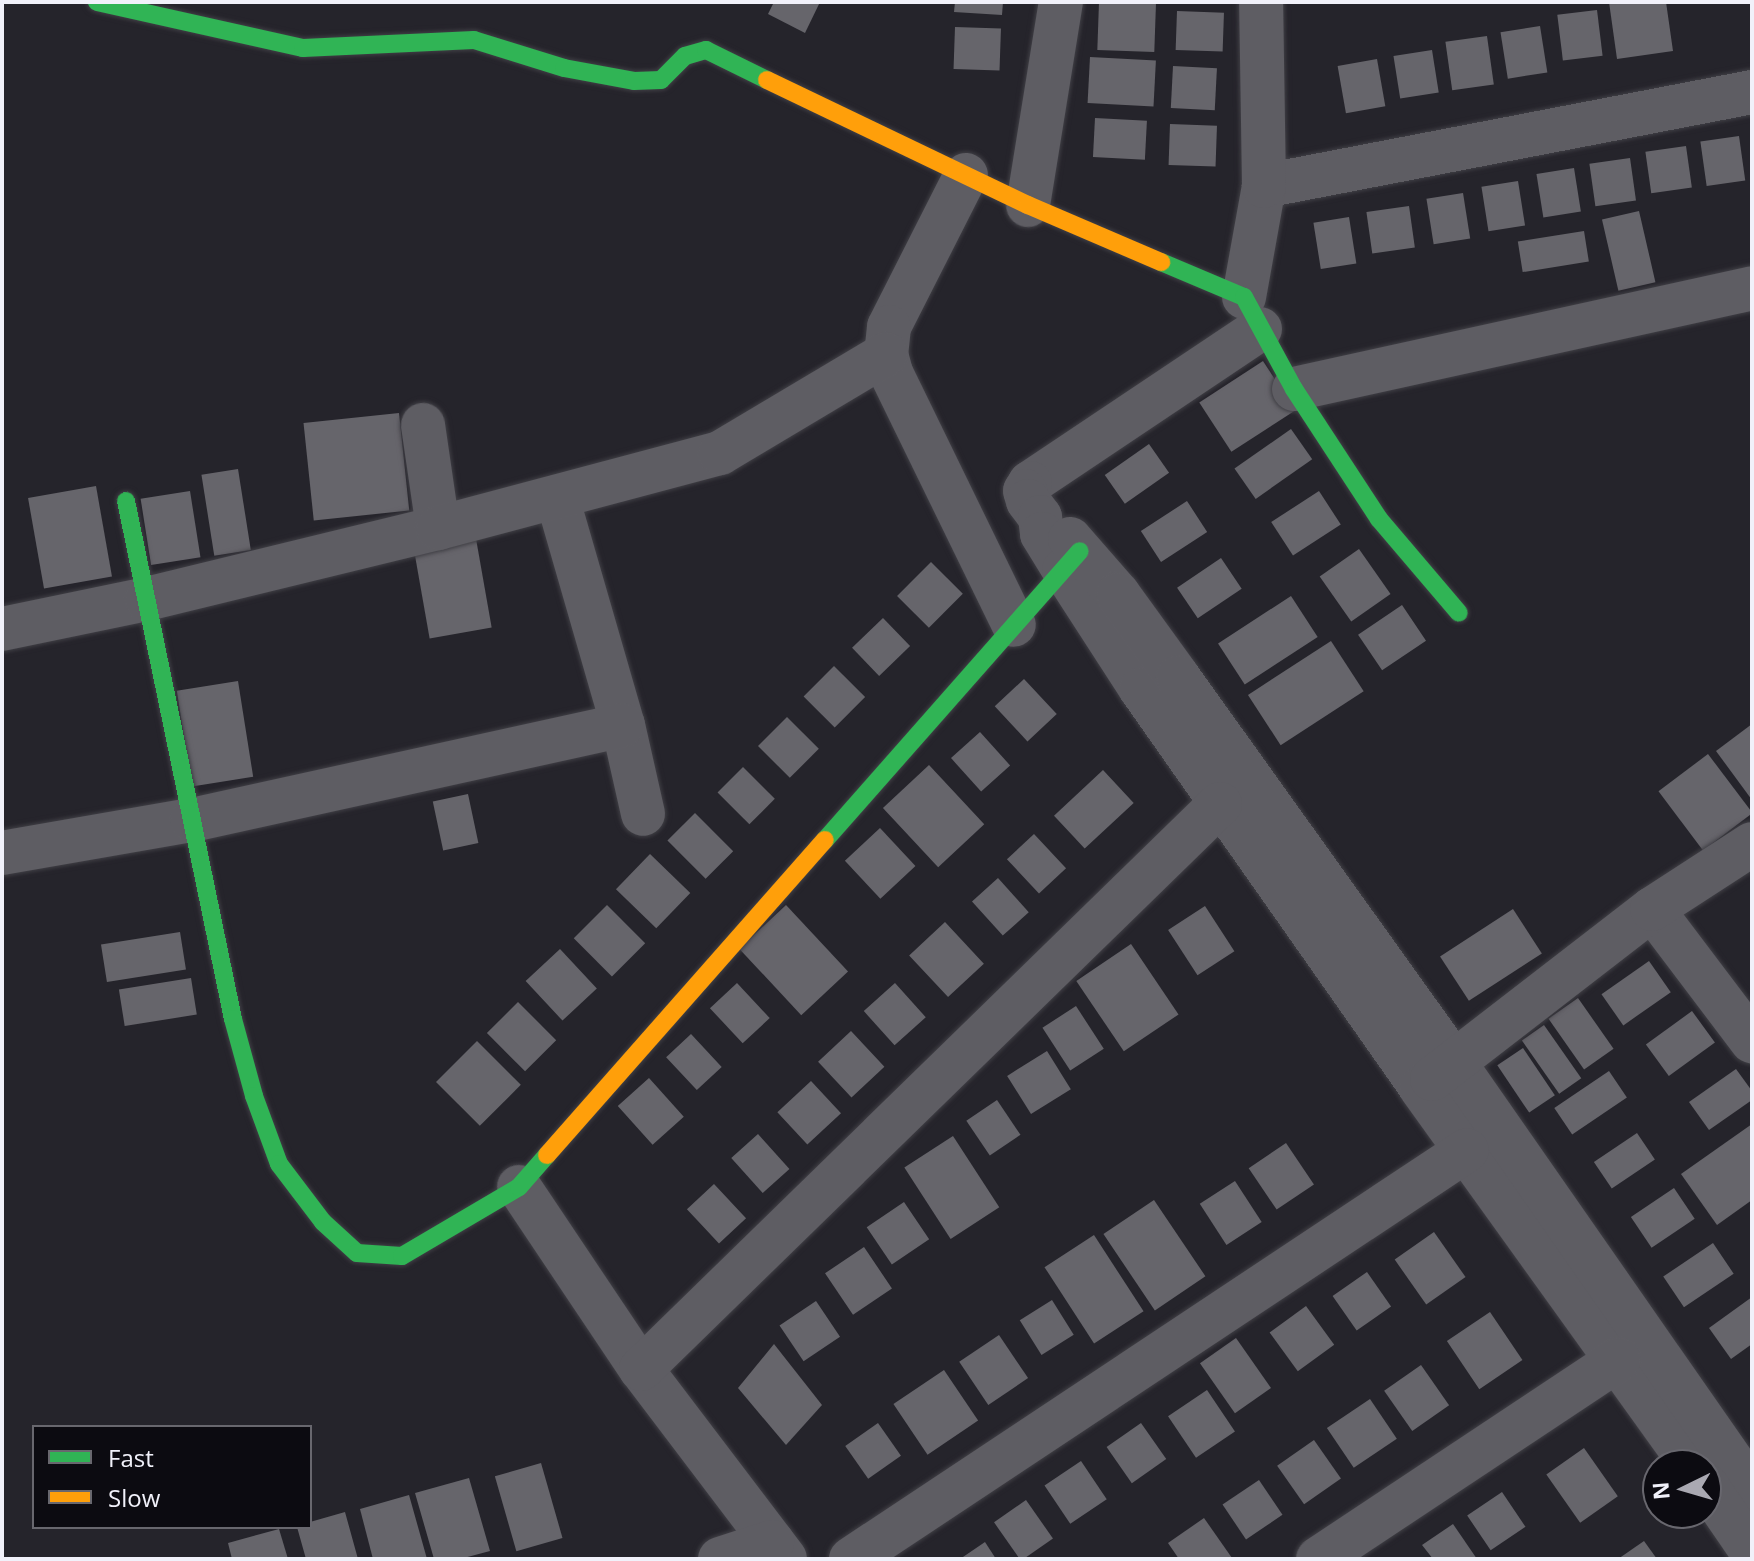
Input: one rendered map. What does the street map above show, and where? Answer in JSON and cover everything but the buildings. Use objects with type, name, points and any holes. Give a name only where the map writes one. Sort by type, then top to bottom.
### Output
[{"type":"street","points":[[97,2],[303,48],[474,40],[521,52],[564,68],[634,81],[661,80],[685,56],[706,50],[1252,313]]},
{"type":"street","points":[[1028,205],[1061,2]]},
{"type":"street","points":[[1261,2],[1264,186],[1252,313],[1294,389],[1379,519],[1459,613]]},
{"type":"street","points":[[1264,186],[1752,92]]},
{"type":"street","points":[[966,175],[889,327],[886,354],[891,373],[1014,625]]},
{"type":"street","points":[[1294,389],[1752,288]]},
{"type":"street","points":[[1252,313],[1030,483],[1025,491],[1040,517],[1042,534],[1118,594],[1437,1075],[1467,1150],[1681,1449]]},
{"type":"street","points":[[2,629],[147,599],[438,528],[720,453],[886,354]]},
{"type":"street","points":[[423,425],[438,528]]},
{"type":"street","points":[[557,497],[623,725],[643,814]]},
{"type":"street","points":[[126,501],[233,1019],[254,1096],[279,1164],[323,1222],[357,1253],[402,1256],[519,1187],[1072,560]]},
{"type":"street","points":[[1072,560],[1220,804],[1437,1075],[1752,1490]]},
{"type":"street","points":[[2,853],[192,820],[623,725]]},
{"type":"street","points":[[641,1369],[1220,804]]},
{"type":"street","points":[[1437,1075],[1652,909],[1752,844]]},
{"type":"street","points":[[1652,909],[1752,1041]]},
{"type":"street","points":[[851,1559],[1467,1150]]},
{"type":"street","points":[[519,1187],[641,1369],[779,1551],[720,1559]]},
{"type":"street","points":[[1318,1559],[1619,1359]]},
{"type":"street","points":[[1722,1508],[1752,1552]]},
{"type":"traffic: fast","points":[[97,2],[303,48],[474,40],[564,68],[634,81],[661,80],[685,56],[706,50],[767,80]]},
{"type":"traffic: fast","points":[[1161,262],[1244,297],[1294,389],[1379,519],[1459,613]]},
{"type":"traffic: fast","points":[[126,501],[233,1019],[254,1096],[279,1164],[323,1222],[357,1253],[402,1256],[519,1187],[547,1155]]},
{"type":"traffic: fast","points":[[825,840],[1080,551]]},
{"type":"traffic: slow","points":[[767,80],[1028,205],[1161,262]]},
{"type":"traffic: slow","points":[[547,1155],[825,840]]}]
